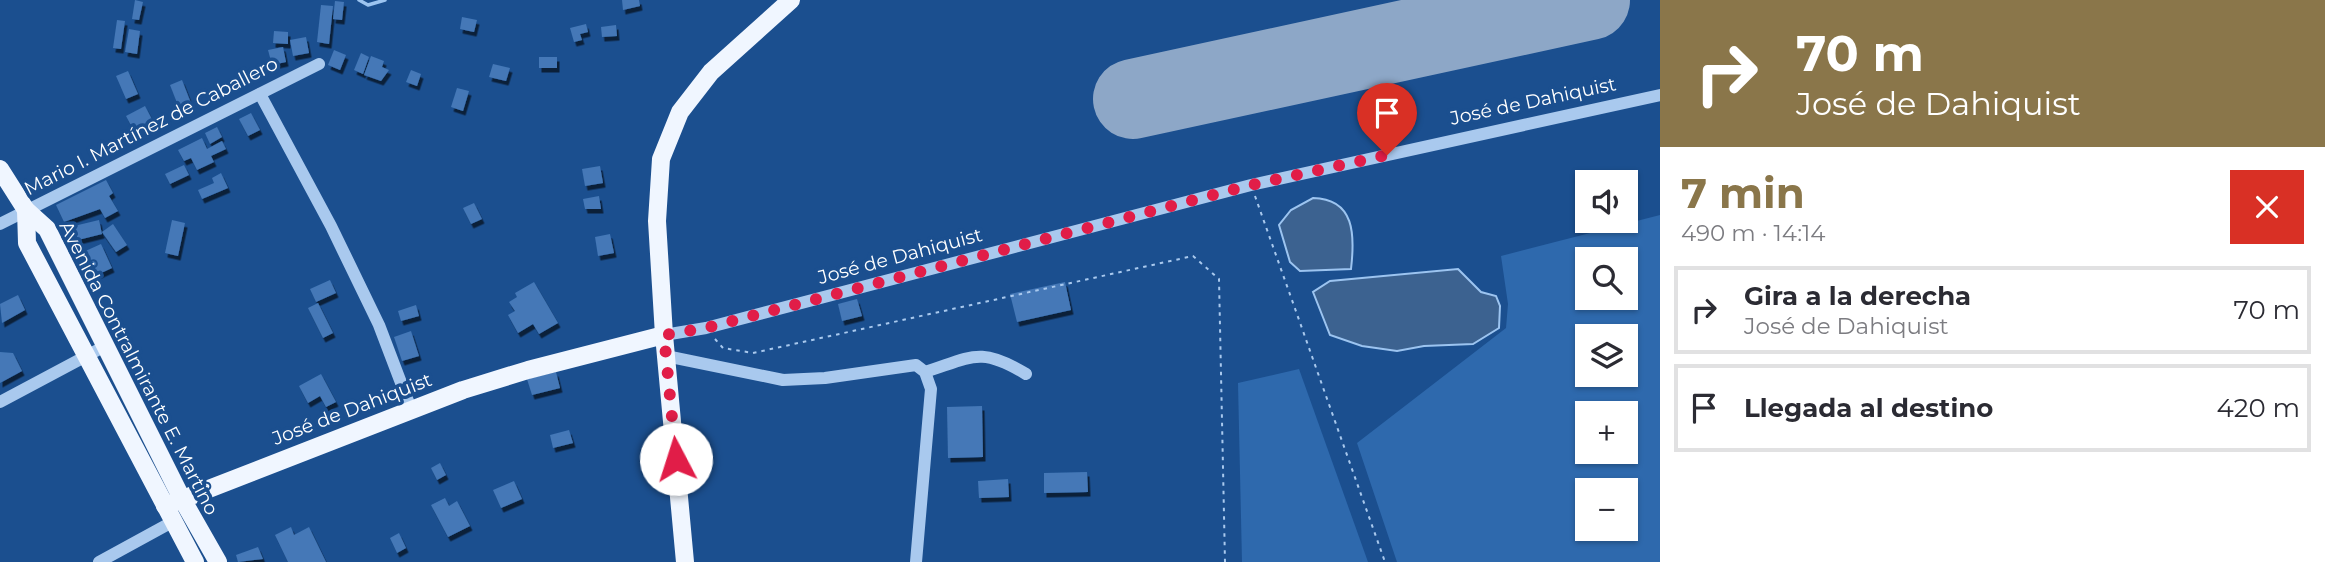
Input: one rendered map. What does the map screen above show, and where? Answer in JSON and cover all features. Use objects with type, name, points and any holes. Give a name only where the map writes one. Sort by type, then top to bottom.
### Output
[{"type":"main road","points":[[685,562],[664,335],[657,221],[661,159],[680,112],[711,72],[791,0]]},
{"type":"main road","points":[[0,169],[26,210]]},
{"type":"main road","name":"Avenida Contralmirante E. Martino","points":[[26,210],[47,229],[107,345],[195,562]]},
{"type":"main road","name":"Avenida Contralmirante E. Martino","points":[[26,210],[27,243],[87,356],[173,508],[218,562]]},
{"type":"main road","name":"José de Dahiquist","points":[[173,508],[411,409],[528,370],[664,335]]},
{"type":"street","name":"Mario I. Martínez de Caballero","points":[[0,224],[319,64]]},
{"type":"street","points":[[260,94],[331,226],[379,326],[411,409]]},
{"type":"street","name":"José de Dahiquist","points":[[664,335],[706,328],[1251,185],[1660,95]]},
{"type":"street","points":[[0,402],[107,345]]},
{"type":"street","points":[[925,372],[980,355],[999,358],[1026,374]]},
{"type":"street","points":[[666,356],[783,380],[825,378],[916,365],[925,372],[931,389],[916,562]]},
{"type":"street","points":[[100,562],[173,508]]},
{"type":"path","points":[[1251,185],[1385,562]]},
{"type":"path","points":[[706,328],[723,348],[754,352],[1165,259],[1193,256],[1219,279],[1226,562]]},
{"type":"shaded area","points":[[1313,198],[1327,200],[1345,212],[1352,232],[1351,269],[1300,271],[1290,262],[1279,225],[1291,210]]},
{"type":"shaded area","points":[[1660,215],[1660,562],[1397,562],[1357,443],[1506,328],[1508,304],[1501,256],[1590,233],[1638,233],[1638,221]]},
{"type":"shaded area","points":[[1458,269],[1481,292],[1496,296],[1500,306],[1499,328],[1473,344],[1424,346],[1397,351],[1362,346],[1330,335],[1313,292],[1330,281]]},
{"type":"shaded area","points":[[1299,369],[1368,562],[1242,562],[1238,383]]},
{"type":"building","points":[[135,0],[143,2],[139,20],[132,19]]},
{"type":"building","points":[[622,0],[639,0],[640,6],[623,10]]},
{"type":"building","points":[[335,1],[344,2],[342,20],[333,19]]},
{"type":"building","points":[[321,5],[333,6],[329,44],[317,42]]},
{"type":"building","points":[[462,17],[477,20],[474,32],[460,29]]},
{"type":"building","points":[[117,20],[125,21],[121,49],[113,48]]},
{"type":"building","points":[[586,24],[588,32],[580,34],[582,40],[574,42],[570,28]]},
{"type":"building","points":[[616,25],[617,36],[602,37],[601,27]]},
{"type":"building","points":[[129,29],[140,31],[137,54],[125,52]]},
{"type":"building","points":[[274,31],[288,32],[288,44],[273,43]]},
{"type":"building","points":[[306,37],[309,53],[293,56],[290,40]]},
{"type":"building","points":[[283,47],[286,62],[272,65],[268,50]]},
{"type":"building","points":[[334,50],[346,55],[340,70],[328,65]]},
{"type":"building","points":[[361,53],[369,57],[363,74],[354,70]]},
{"type":"building","points":[[371,56],[384,61],[382,67],[389,70],[381,81],[364,75]]},
{"type":"building","points":[[539,57],[557,57],[557,68],[539,68]]},
{"type":"building","points":[[493,64],[510,68],[506,81],[489,77]]},
{"type":"building","points":[[411,70],[421,74],[417,86],[406,82]]},
{"type":"building","points":[[128,71],[138,94],[126,99],[116,76]]},
{"type":"building","points":[[182,80],[191,103],[179,108],[170,85]]},
{"type":"building","points":[[457,88],[469,91],[463,111],[451,107]]},
{"type":"building","points":[[145,106],[155,125],[134,131],[126,116]]},
{"type":"building","points":[[251,113],[260,130],[248,136],[239,119]]},
{"type":"building","points":[[217,127],[222,137],[210,144],[205,133]]},
{"type":"building","points":[[202,138],[207,149],[222,141],[226,149],[211,156],[214,162],[197,170],[191,158],[184,161],[178,150]]},
{"type":"building","points":[[184,165],[189,175],[170,184],[165,174]]},
{"type":"building","points":[[600,166],[603,183],[585,186],[582,169]]},
{"type":"building","points":[[221,173],[228,188],[202,199],[198,190],[214,183],[212,178]]},
{"type":"building","points":[[106,180],[113,193],[109,196],[118,211],[105,218],[100,209],[64,222],[56,205]]},
{"type":"building","points":[[599,196],[601,209],[585,209],[583,199]]},
{"type":"building","points":[[474,203],[482,219],[471,224],[463,208]]},
{"type":"building","points":[[99,220],[102,234],[78,240],[74,226]]},
{"type":"building","points":[[172,220],[185,223],[178,256],[165,253]]},
{"type":"building","points":[[113,224],[127,245],[116,252],[102,232]]},
{"type":"building","points":[[610,234],[614,253],[598,256],[595,237]]},
{"type":"building","points":[[101,244],[112,268],[86,280],[81,270],[86,268],[86,264],[81,253]]},
{"type":"building","points":[[330,280],[336,293],[316,302],[310,289]]},
{"type":"building","points":[[534,282],[558,323],[539,334],[533,324],[518,333],[508,315],[515,311],[509,302],[517,297],[515,293]]},
{"type":"building","points":[[1065,282],[1071,310],[1017,322],[1010,294]]},
{"type":"building","points":[[18,295],[25,310],[2,323],[0,304]]},
{"type":"building","points":[[857,299],[862,316],[842,321],[838,304]]},
{"type":"building","points":[[318,303],[333,333],[323,338],[308,308]]},
{"type":"building","points":[[416,305],[419,316],[401,321],[398,311]]},
{"type":"building","points":[[411,331],[419,356],[402,361],[394,337]]},
{"type":"building","points":[[0,352],[13,353],[22,371],[0,383]]},
{"type":"building","points":[[556,372],[560,388],[532,395],[527,379]]},
{"type":"building","points":[[321,374],[336,402],[326,407],[320,396],[308,403],[299,386]]},
{"type":"building","points":[[982,406],[983,457],[948,458],[947,407]]},
{"type":"building","points":[[569,430],[573,443],[553,448],[550,435]]},
{"type":"building","points":[[440,463],[446,475],[437,480],[431,468]]},
{"type":"building","points":[[1087,472],[1088,492],[1044,493],[1044,473]]},
{"type":"building","points":[[1008,479],[1009,497],[979,498],[978,481]]},
{"type":"building","points":[[514,481],[522,499],[501,508],[493,490]]},
{"type":"building","points":[[445,498],[449,506],[457,501],[470,526],[448,537],[431,505]]},
{"type":"building","points":[[291,527],[294,535],[309,527],[326,562],[288,562],[275,535]]},
{"type":"building","points":[[399,533],[406,548],[397,553],[390,538]]},
{"type":"building","points":[[258,547],[263,559],[238,562],[236,555]]},
{"type":"waterway","points":[[359,0],[368,5],[385,0]]},
{"type":"runway","points":[[1133,99],[1590,0]]},
{"type":"route","points":[[676,459],[664,335],[706,328],[1251,185],[1387,155]]}]
